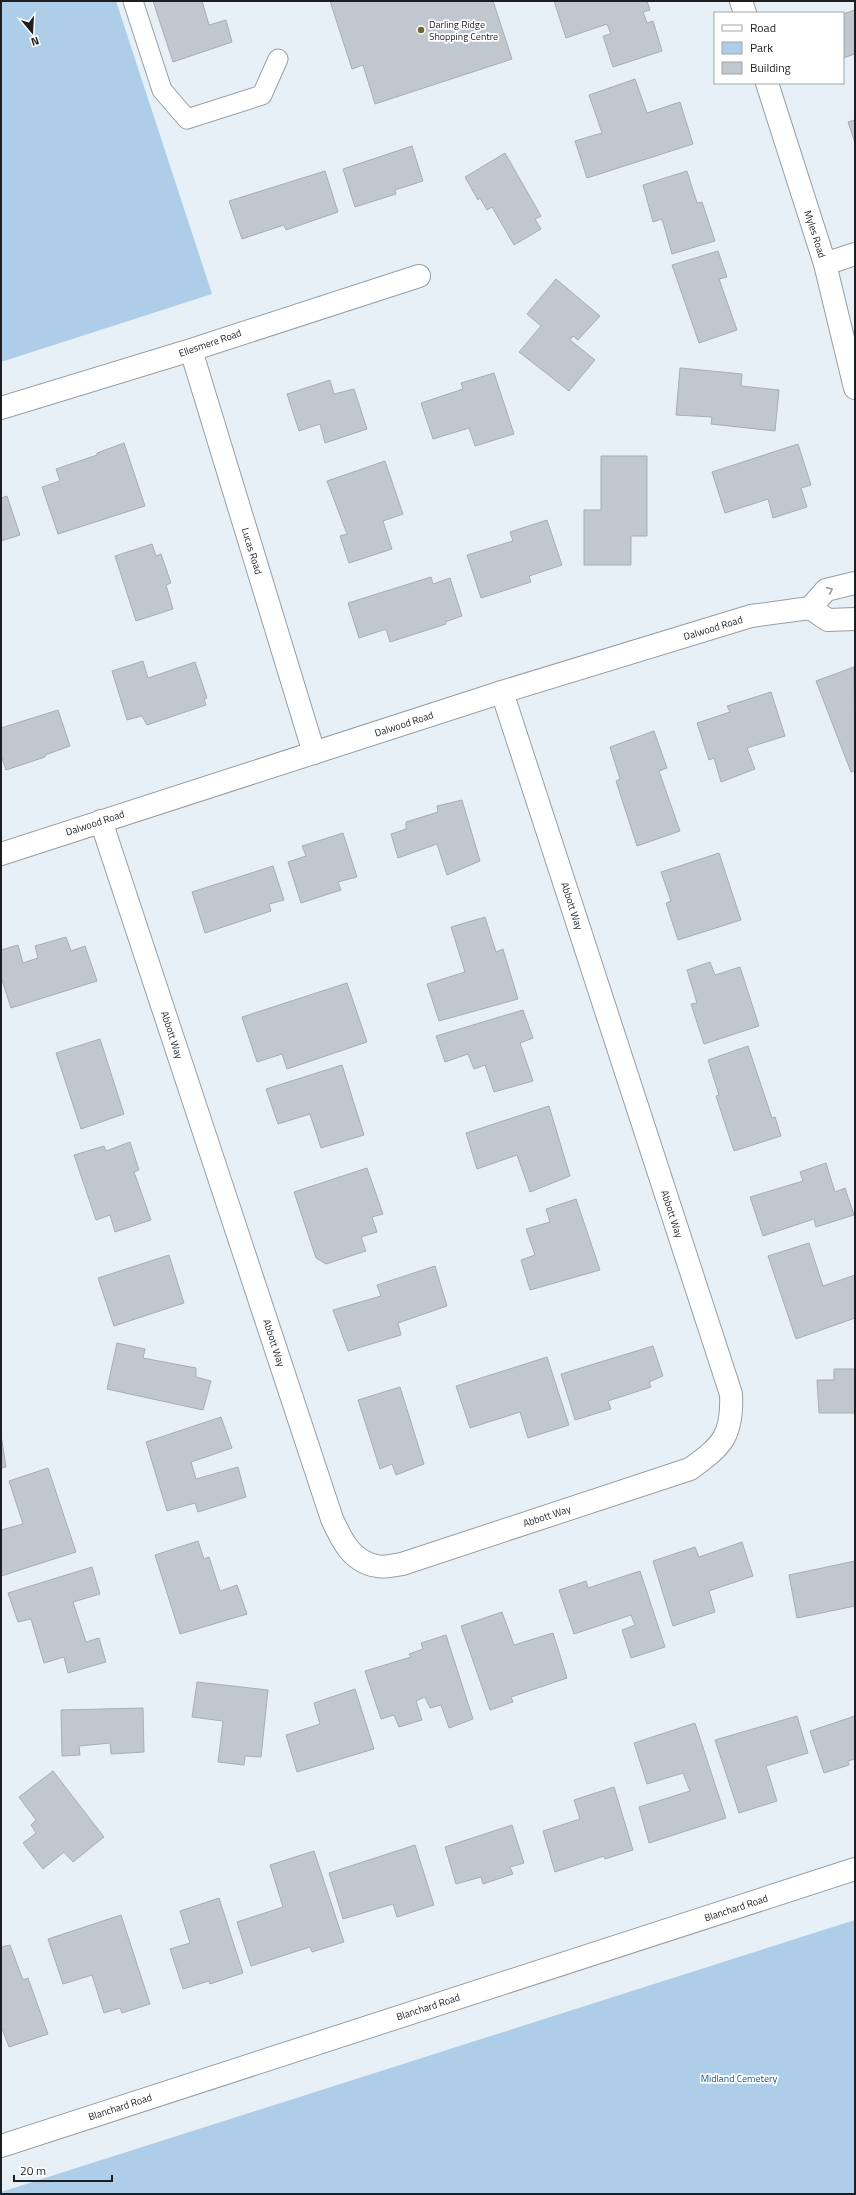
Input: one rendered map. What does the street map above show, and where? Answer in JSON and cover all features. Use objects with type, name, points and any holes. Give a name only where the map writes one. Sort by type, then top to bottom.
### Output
[{"type":"street","points":[[741,1],[744,12]]},
{"type":"street","name":"Myles Road","points":[[767,84],[825,264],[855,388]]},
{"type":"street","points":[[825,264],[855,254]]},
{"type":"street","name":"Ellesmere Road","points":[[1,408],[191,350],[419,276]]},
{"type":"street","name":"Lucas Road","points":[[191,350],[314,753]]},
{"type":"street","points":[[855,582],[826,590],[810,608],[828,620],[855,619]]},
{"type":"street","name":"Dalwood Road","points":[[1,854],[502,692],[750,616],[810,608]]},
{"type":"street","name":"Abbott Way","points":[[101,821],[332,1519],[342,1541],[358,1560],[378,1567],[402,1564],[690,1469],[710,1454],[725,1437],[732,1416],[731,1394],[729,1387],[502,692]]},
{"type":"street","name":"Blanchard Road","points":[[1,2146],[855,1869]]},
{"type":"lane","points":[[133,1],[162,90],[186,119],[262,95],[278,59]]},
{"type":"green space","points":[[1,1],[116,1],[212,294],[1,362]]},
{"type":"green space","name":"Midland Cemetery","points":[[855,1920],[855,2194],[1,2194],[1,2192]]},
{"type":"building","points":[[153,1],[202,1],[209,25],[226,20],[232,42],[173,62]]},
{"type":"building","name":"Darling Ridge Shopping Centre","points":[[330,1],[493,1],[512,59],[375,104],[363,65],[352,69]]},
{"type":"building","points":[[554,1],[647,1],[650,10],[643,12],[647,23],[653,21],[662,51],[613,67],[603,36],[611,34],[607,24],[566,38]]},
{"type":"building","points":[[855,10],[855,54],[844,58],[844,14]]},
{"type":"building","points":[[635,79],[647,113],[680,102],[693,144],[587,178],[575,141],[602,133],[589,95]]},
{"type":"building","points":[[855,120],[855,143],[848,122]]},
{"type":"building","points":[[412,146],[423,181],[395,190],[396,194],[355,207],[343,169]]},
{"type":"building","points":[[505,153],[541,216],[535,219],[541,229],[514,245],[492,207],[487,210],[480,198],[478,200],[465,177]]},
{"type":"building","points":[[325,171],[338,212],[286,230],[284,225],[242,239],[229,201]]},
{"type":"building","points":[[687,171],[697,203],[702,202],[715,241],[672,254],[662,219],[653,222],[643,185]]},
{"type":"building","points":[[718,251],[727,277],[719,279],[737,330],[699,343],[672,265]]},
{"type":"building","points":[[556,279],[600,316],[578,340],[573,336],[570,340],[595,360],[569,391],[519,352],[541,326],[527,314]]},
{"type":"building","points":[[680,368],[742,374],[741,386],[779,390],[775,431],[711,424],[712,417],[676,415]]},
{"type":"building","points":[[494,373],[514,434],[475,446],[469,428],[433,439],[421,403],[463,389],[461,383]]},
{"type":"building","points":[[330,380],[334,394],[354,389],[367,429],[325,443],[320,424],[299,431],[287,394]]},
{"type":"building","points":[[124,443],[145,506],[58,534],[42,487],[60,481],[56,469],[97,455],[97,453]]},
{"type":"building","points":[[798,444],[811,485],[801,488],[807,507],[773,518],[768,499],[725,513],[712,472]]},
{"type":"building","points":[[601,456],[647,456],[647,536],[631,536],[631,565],[584,565],[584,510],[601,510]]},
{"type":"building","points":[[385,461],[403,514],[383,521],[392,549],[349,563],[340,536],[347,534],[327,481]]},
{"type":"building","points":[[7,496],[20,535],[1,541],[1,498]]},
{"type":"building","points":[[547,520],[562,565],[529,576],[531,582],[481,598],[467,555],[513,541],[510,532]]},
{"type":"building","points":[[152,544],[156,556],[161,554],[171,583],[166,585],[173,609],[136,621],[115,556]]},
{"type":"building","points":[[431,577],[433,584],[450,578],[462,616],[445,622],[446,624],[390,642],[386,629],[359,638],[348,603]]},
{"type":"building","points":[[143,661],[148,678],[195,662],[207,698],[204,699],[206,705],[147,725],[142,716],[127,720],[112,671]]},
{"type":"building","points":[[854,667],[855,771],[851,772],[816,681]]},
{"type":"building","points":[[771,692],[785,736],[747,748],[755,769],[721,782],[714,758],[709,760],[697,723],[730,712],[727,706]]},
{"type":"building","points":[[58,710],[70,746],[45,755],[45,757],[6,770],[1,755],[1,728]]},
{"type":"building","points":[[654,731],[667,768],[659,771],[680,831],[637,846],[616,781],[620,779],[610,747]]},
{"type":"building","points":[[462,800],[480,861],[447,875],[437,844],[398,858],[391,834],[406,829],[406,822],[438,812],[437,806]]},
{"type":"building","points":[[343,833],[357,877],[338,882],[341,890],[301,903],[288,862],[306,856],[302,846]]},
{"type":"building","points":[[719,853],[741,920],[678,940],[666,903],[671,901],[661,872]]},
{"type":"building","points":[[273,866],[284,900],[269,904],[271,911],[205,933],[192,892]]},
{"type":"building","points":[[485,917],[496,952],[503,949],[518,999],[439,1021],[427,984],[465,972],[451,927]]},
{"type":"building","points":[[66,937],[71,951],[85,946],[97,981],[11,1008],[1,977],[1,950],[18,945],[23,963],[38,958],[35,946]]},
{"type":"building","points":[[710,962],[715,975],[740,967],[759,1026],[704,1044],[691,1004],[697,1003],[687,970]]},
{"type":"building","points":[[347,983],[367,1042],[287,1069],[282,1054],[257,1062],[242,1017]]},
{"type":"building","points":[[523,1010],[533,1038],[520,1043],[533,1081],[494,1092],[485,1065],[474,1069],[468,1054],[445,1062],[436,1036]]},
{"type":"building","points":[[100,1039],[124,1114],[81,1129],[56,1053]]},
{"type":"building","points":[[748,1046],[772,1118],[775,1117],[781,1136],[734,1151],[716,1096],[719,1095],[708,1060]]},
{"type":"building","points":[[342,1065],[364,1135],[321,1148],[310,1114],[278,1124],[266,1089]]},
{"type":"building","points":[[549,1106],[570,1176],[530,1192],[517,1155],[477,1169],[466,1133]]},
{"type":"building","points":[[130,1142],[139,1170],[134,1172],[151,1220],[115,1232],[110,1215],[96,1220],[74,1155],[104,1146],[106,1151]]},
{"type":"building","points":[[826,1163],[835,1192],[845,1188],[854,1215],[816,1227],[814,1219],[763,1236],[750,1197],[803,1181],[800,1172]]},
{"type":"building","points":[[367,1168],[383,1214],[372,1217],[377,1232],[361,1237],[366,1251],[326,1264],[316,1258],[294,1192]]},
{"type":"building","points":[[576,1199],[600,1270],[530,1290],[521,1260],[535,1255],[526,1229],[550,1222],[546,1209]]},
{"type":"building","points":[[809,1243],[823,1286],[855,1275],[855,1318],[796,1339],[768,1256]]},
{"type":"building","points":[[169,1255],[184,1303],[114,1326],[98,1278]]},
{"type":"building","points":[[435,1266],[447,1306],[398,1323],[401,1335],[348,1351],[333,1310],[381,1296],[377,1285]]},
{"type":"building","points":[[117,1343],[145,1349],[143,1358],[196,1368],[196,1377],[211,1381],[203,1410],[107,1389]]},
{"type":"building","points":[[653,1346],[663,1376],[649,1382],[651,1387],[608,1401],[611,1409],[575,1420],[561,1374]]},
{"type":"building","points":[[547,1357],[569,1425],[528,1438],[520,1412],[470,1428],[456,1386]]},
{"type":"building","points":[[834,1369],[855,1369],[855,1413],[819,1413],[817,1380],[834,1380]]},
{"type":"building","points":[[400,1387],[424,1464],[396,1475],[392,1464],[380,1469],[358,1400]]},
{"type":"building","points":[[221,1417],[232,1448],[191,1462],[196,1479],[238,1467],[246,1497],[198,1512],[195,1503],[167,1511],[146,1442]]},
{"type":"building","points":[[1,1435],[6,1467],[1,1468]]},
{"type":"building","points":[[48,1468],[76,1552],[1,1576],[1,1530],[23,1524],[9,1481]]},
{"type":"building","points":[[198,1541],[204,1559],[209,1557],[220,1591],[237,1585],[247,1614],[180,1634],[155,1555]]},
{"type":"building","points":[[742,1542],[753,1576],[709,1591],[715,1612],[673,1626],[653,1561],[695,1547],[699,1557]]},
{"type":"building","points":[[855,1561],[855,1606],[797,1618],[789,1575]]},
{"type":"building","points":[[92,1567],[100,1594],[73,1602],[86,1642],[99,1638],[106,1662],[68,1673],[64,1657],[44,1663],[31,1619],[18,1622],[8,1593]]},
{"type":"building","points":[[640,1571],[665,1647],[631,1658],[622,1630],[635,1625],[631,1615],[574,1634],[559,1590],[586,1581],[588,1588]]},
{"type":"building","points":[[502,1612],[514,1645],[553,1633],[567,1678],[511,1697],[513,1702],[490,1710],[461,1626]]},
{"type":"building","points":[[446,1635],[473,1719],[449,1728],[441,1705],[430,1708],[425,1697],[416,1701],[422,1720],[399,1727],[394,1715],[381,1719],[365,1671],[411,1657],[409,1654],[423,1649],[421,1643]]},
{"type":"building","points":[[197,1682],[268,1690],[261,1757],[245,1756],[244,1765],[218,1762],[223,1721],[192,1717]]},
{"type":"building","points":[[355,1689],[374,1749],[297,1772],[286,1735],[320,1724],[314,1703]]},
{"type":"building","points":[[143,1708],[144,1752],[111,1754],[110,1743],[79,1746],[80,1755],[62,1756],[61,1710]]},
{"type":"building","points":[[797,1716],[808,1753],[766,1766],[777,1801],[739,1813],[715,1740]]},
{"type":"building","points":[[855,1716],[855,1759],[848,1761],[849,1765],[824,1773],[810,1731]]},
{"type":"building","points":[[695,1723],[726,1818],[649,1843],[639,1807],[690,1791],[683,1773],[647,1784],[634,1743]]},
{"type":"building","points":[[53,1771],[104,1837],[73,1862],[64,1852],[43,1869],[23,1843],[36,1833],[31,1825],[36,1820],[19,1797]]},
{"type":"building","points":[[614,1787],[633,1850],[605,1859],[604,1856],[555,1872],[543,1831],[580,1819],[574,1800]]},
{"type":"building","points":[[512,1825],[524,1863],[510,1867],[513,1874],[483,1884],[481,1877],[456,1884],[445,1847]]},
{"type":"building","points":[[415,1845],[434,1905],[397,1917],[393,1904],[343,1919],[329,1873]]},
{"type":"building","points":[[314,1851],[344,1942],[312,1952],[310,1947],[251,1966],[237,1922],[283,1907],[270,1865]]},
{"type":"building","points":[[219,1898],[243,1973],[210,1984],[209,1981],[183,1989],[170,1949],[190,1943],[180,1911]]},
{"type":"building","points":[[121,1915],[150,2004],[122,2013],[120,2008],[104,2013],[92,1975],[63,1984],[48,1939]]},
{"type":"building","points":[[10,1945],[23,1980],[28,1978],[48,2034],[9,2047],[1,2026],[1,1947]]},
{"type":"place","name":"Darling Ridge Shopping Centre","points":[[421,30]]}]
